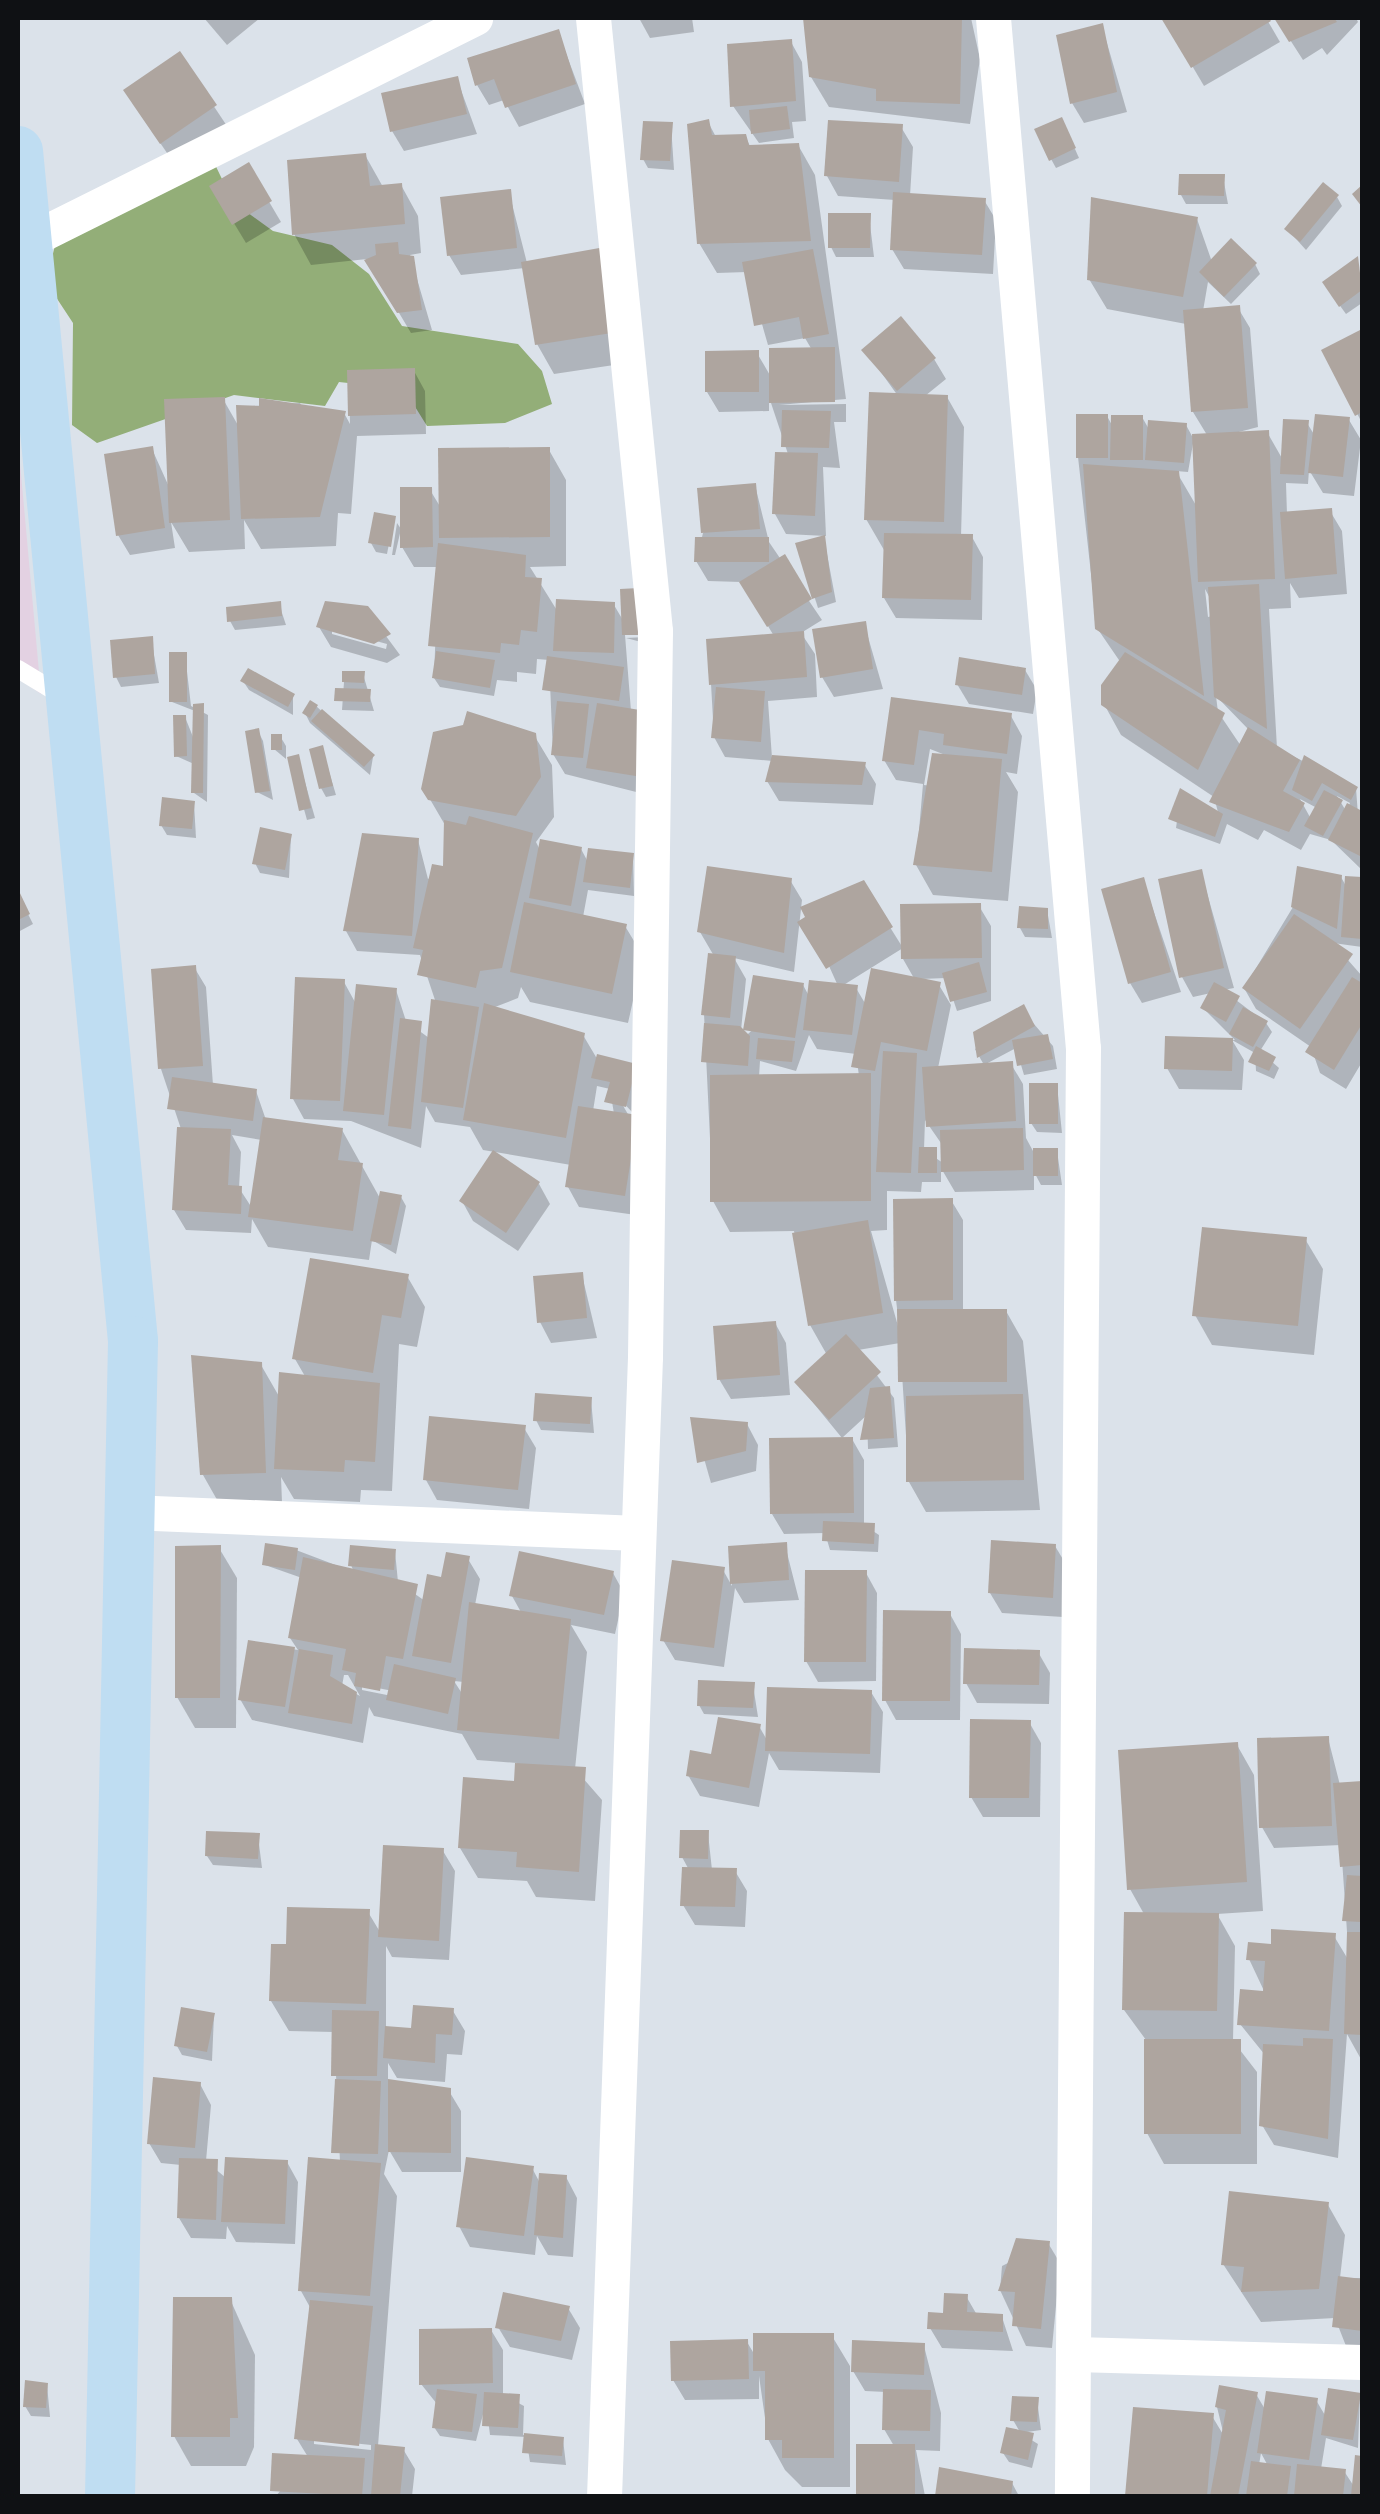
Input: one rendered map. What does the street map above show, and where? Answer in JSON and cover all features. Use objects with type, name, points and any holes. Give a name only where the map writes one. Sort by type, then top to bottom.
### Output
[{"type":"street","points":[[26,242],[475,18]]},
{"type":"street","points":[[593,18],[655,631],[638,1533],[604,2496]]},
{"type":"street","points":[[994,18],[1084,1048],[1072,2496]]},
{"type":"street","points":[[18,151],[133,1341],[110,2496]]},
{"type":"street","points":[[130,1512],[638,1533]]},
{"type":"street","points":[[1075,2354],[1362,2362]]},
{"type":"lane","points":[[18,669],[70,700]]},
{"type":"shaded area","points":[[18,441],[41,694],[18,678]]},
{"type":"green space","points":[[209,152],[233,202],[273,231],[332,245],[369,274],[402,326],[518,344],[542,371],[552,404],[505,423],[427,426],[404,389],[339,382],[325,406],[234,395],[97,443],[72,425],[73,323],[46,282],[62,217]]},
{"type":"building","points":[[803,18],[962,18],[960,104],[876,101],[876,89],[809,77]]},
{"type":"building","points":[[1161,18],[1269,18],[1271,21],[1191,68]]},
{"type":"building","points":[[1274,18],[1334,18],[1337,22],[1289,42]]},
{"type":"building","points":[[1103,23],[1117,92],[1070,104],[1056,35]]},
{"type":"building","points":[[559,29],[576,84],[505,108],[494,79],[475,86],[467,58]]},
{"type":"building","points":[[792,39],[796,101],[730,107],[727,44]]},
{"type":"building","points":[[180,51],[217,105],[160,144],[123,90]]},
{"type":"building","points":[[458,76],[467,114],[390,132],[381,93]]},
{"type":"building","points":[[787,106],[790,129],[751,134],[749,110]]},
{"type":"building","points":[[1062,117],[1076,148],[1049,161],[1034,129]]},
{"type":"building","points":[[709,119],[712,135],[746,134],[749,145],[799,143],[811,241],[697,244],[687,124]]},
{"type":"building","points":[[828,120],[903,124],[899,182],[824,176]]},
{"type":"building","points":[[643,121],[673,122],[670,161],[640,160]]},
{"type":"building","points":[[366,153],[370,186],[402,183],[405,224],[292,235],[287,160]]},
{"type":"building","points":[[249,162],[272,201],[232,225],[209,186]]},
{"type":"building","points":[[1179,174],[1225,174],[1224,196],[1178,195]]},
{"type":"building","points":[[1323,182],[1339,195],[1300,242],[1284,229]]},
{"type":"building","points":[[1362,185],[1362,207],[1352,194]]},
{"type":"building","points":[[511,189],[517,248],[447,256],[440,197]]},
{"type":"building","points":[[893,192],[986,198],[982,255],[890,250]]},
{"type":"building","points":[[1091,197],[1198,217],[1183,297],[1087,280]]},
{"type":"building","points":[[828,213],[871,213],[870,248],[828,248]]},
{"type":"building","points":[[1231,238],[1257,263],[1224,297],[1199,272]]},
{"type":"building","points":[[398,242],[399,254],[414,256],[422,310],[397,313],[364,260],[376,255],[375,244]]},
{"type":"building","points":[[605,247],[618,332],[535,345],[521,262]]},
{"type":"building","points":[[813,249],[829,334],[803,339],[799,317],[754,326],[742,262]]},
{"type":"building","points":[[1358,256],[1362,290],[1339,307],[1322,282]]},
{"type":"building","points":[[1240,305],[1248,408],[1191,412],[1183,310]]},
{"type":"building","points":[[901,316],[936,358],[897,391],[861,350]]},
{"type":"building","points":[[1362,329],[1362,412],[1355,416],[1321,350]]},
{"type":"building","points":[[835,347],[835,402],[769,403],[769,348]]},
{"type":"building","points":[[759,350],[759,392],[705,392],[705,351]]},
{"type":"building","points":[[415,368],[416,414],[348,416],[347,370]]},
{"type":"building","points":[[869,392],[948,395],[944,522],[864,520]]},
{"type":"building","points":[[225,397],[230,520],[169,523],[164,399]]},
{"type":"building","points":[[259,398],[346,411],[320,517],[241,519],[236,405],[259,406]]},
{"type":"building","points":[[782,410],[831,411],[829,448],[781,447]]},
{"type":"building","points":[[1076,414],[1108,414],[1108,458],[1076,458]]},
{"type":"building","points":[[1315,414],[1350,417],[1343,477],[1308,473]]},
{"type":"building","points":[[1111,415],[1143,415],[1143,460],[1110,460]]},
{"type":"building","points":[[1283,419],[1309,420],[1304,475],[1280,474]]},
{"type":"building","points":[[1148,420],[1187,423],[1184,463],[1145,460]]},
{"type":"building","points":[[1269,430],[1275,579],[1198,582],[1192,434]]},
{"type":"building","points":[[153,446],[165,528],[116,536],[104,454]]},
{"type":"building","points":[[550,447],[550,537],[439,538],[438,448]]},
{"type":"building","points":[[775,452],[818,453],[815,516],[772,514]]},
{"type":"building","points":[[1083,464],[1179,471],[1204,696],[1095,629]]},
{"type":"building","points":[[756,483],[760,529],[701,533],[697,488]]},
{"type":"building","points":[[400,487],[432,487],[433,547],[400,548]]},
{"type":"building","points":[[1332,508],[1337,574],[1285,579],[1280,512]]},
{"type":"building","points":[[374,512],[396,516],[391,547],[368,543]]},
{"type":"building","points":[[884,533],[973,534],[971,600],[882,598]]},
{"type":"building","points":[[825,535],[832,592],[812,599],[795,543]]},
{"type":"building","points":[[695,537],[769,537],[769,562],[694,562]]},
{"type":"building","points":[[438,543],[526,555],[525,577],[542,578],[537,632],[521,630],[519,645],[501,643],[500,653],[428,646]]},
{"type":"building","points":[[785,554],[812,599],[767,627],[739,582]]},
{"type":"building","points":[[1259,584],[1267,729],[1214,697],[1208,587]]},
{"type":"building","points":[[639,588],[641,635],[622,635],[620,589]]},
{"type":"building","points":[[556,599],[615,602],[614,653],[553,651]]},
{"type":"building","points":[[281,601],[282,616],[227,622],[226,607]]},
{"type":"building","points":[[325,601],[368,606],[391,634],[374,644],[316,627]]},
{"type":"building","points":[[866,621],[873,669],[820,678],[812,629]]},
{"type":"building","points":[[804,631],[807,677],[709,685],[706,639]]},
{"type":"building","points":[[153,636],[155,674],[113,678],[110,640]]},
{"type":"building","points":[[436,651],[495,660],[490,688],[432,678]]},
{"type":"building","points":[[169,652],[187,652],[187,702],[169,702]]},
{"type":"building","points":[[1125,652],[1225,713],[1198,770],[1101,705],[1101,685]]},
{"type":"building","points":[[547,656],[624,667],[619,701],[542,690]]},
{"type":"building","points":[[959,657],[1026,668],[1022,695],[955,685]]},
{"type":"building","points":[[248,668],[295,694],[288,707],[240,681]]},
{"type":"building","points":[[342,671],[365,671],[364,683],[342,682]]},
{"type":"building","points":[[716,687],[765,691],[761,742],[711,738]]},
{"type":"building","points":[[335,688],[371,689],[370,702],[334,701]]},
{"type":"building","points":[[891,697],[1012,713],[1007,754],[943,745],[944,734],[919,730],[914,765],[882,761]]},
{"type":"building","points":[[310,700],[318,705],[310,718],[302,713]]},
{"type":"building","points":[[557,701],[589,704],[583,758],[551,755]]},
{"type":"building","points":[[204,703],[203,793],[191,793],[193,704]]},
{"type":"building","points":[[597,703],[652,712],[642,777],[586,768]]},
{"type":"building","points":[[322,709],[375,755],[364,767],[311,721]]},
{"type":"building","points":[[467,711],[536,733],[541,777],[516,816],[428,800],[421,789],[433,732],[463,725]]},
{"type":"building","points":[[173,715],[186,715],[187,756],[174,757]]},
{"type":"building","points":[[1248,727],[1300,760],[1283,791],[1305,803],[1289,832],[1209,802]]},
{"type":"building","points":[[259,728],[270,791],[255,793],[245,731]]},
{"type":"building","points":[[271,734],[282,734],[282,750],[271,750]]},
{"type":"building","points":[[323,745],[333,786],[319,789],[309,749]]},
{"type":"building","points":[[932,753],[1002,759],[992,872],[913,865]]},
{"type":"building","points":[[299,754],[311,808],[299,811],[287,757]]},
{"type":"building","points":[[772,755],[866,762],[862,785],[765,782]]},
{"type":"building","points":[[1304,755],[1358,787],[1351,800],[1322,783],[1312,801],[1292,790]]},
{"type":"building","points":[[1180,788],[1223,814],[1215,837],[1168,819]]},
{"type":"building","points":[[1324,790],[1343,800],[1323,836],[1304,826]]},
{"type":"building","points":[[162,797],[195,801],[192,829],[159,826]]},
{"type":"building","points":[[1347,803],[1362,811],[1362,857],[1328,840]]},
{"type":"building","points":[[469,816],[533,833],[502,968],[480,971],[476,988],[417,975],[423,950],[413,948],[432,864],[443,866],[444,820],[466,825]]},
{"type":"building","points":[[260,827],[292,834],[285,870],[252,864]]},
{"type":"building","points":[[362,833],[419,838],[412,936],[343,931]]},
{"type":"building","points":[[540,839],[582,847],[571,906],[529,898]]},
{"type":"building","points":[[588,848],[634,853],[630,888],[583,882]]},
{"type":"building","points":[[707,866],[792,878],[784,953],[697,932]]},
{"type":"building","points":[[1297,866],[1342,875],[1337,929],[1291,907]]},
{"type":"building","points":[[1202,869],[1224,968],[1179,978],[1158,879]]},
{"type":"building","points":[[1345,876],[1362,877],[1362,939],[1341,937]]},
{"type":"building","points":[[1144,877],[1171,972],[1128,984],[1101,889]]},
{"type":"building","points":[[864,880],[893,927],[826,969],[797,922],[805,917],[800,907]]},
{"type":"building","points":[[18,889],[30,914],[18,920]]},
{"type":"building","points":[[524,902],[627,924],[612,994],[510,972]]},
{"type":"building","points":[[981,903],[982,958],[901,959],[900,904]]},
{"type":"building","points":[[1019,906],[1048,908],[1048,929],[1017,928]]},
{"type":"building","points":[[1294,914],[1353,954],[1300,1029],[1242,988]]},
{"type":"building","points":[[708,953],[736,956],[730,1018],[701,1015]]},
{"type":"building","points":[[979,962],[987,992],[950,1002],[942,973]]},
{"type":"building","points":[[196,965],[203,1066],[158,1069],[151,969]]},
{"type":"building","points":[[871,968],[941,982],[927,1051],[881,1042],[875,1071],[851,1067]]},
{"type":"building","points":[[753,975],[804,983],[795,1038],[743,1030]]},
{"type":"building","points":[[295,977],[345,979],[340,1101],[290,1099]]},
{"type":"building","points":[[1352,977],[1362,983],[1362,1024],[1334,1070],[1305,1052]]},
{"type":"building","points":[[809,980],[858,985],[852,1035],[803,1030]]},
{"type":"building","points":[[1214,982],[1240,996],[1226,1022],[1200,1008]]},
{"type":"building","points":[[356,984],[397,988],[384,1115],[343,1111]]},
{"type":"building","points":[[431,999],[479,1007],[463,1108],[421,1102]]},
{"type":"building","points":[[484,1003],[585,1033],[566,1138],[463,1120]]},
{"type":"building","points":[[1024,1004],[1035,1026],[977,1058],[973,1032]]},
{"type":"building","points":[[1243,1007],[1268,1021],[1253,1047],[1229,1034]]},
{"type":"building","points":[[400,1018],[422,1021],[411,1129],[388,1126]]},
{"type":"building","points":[[704,1023],[740,1026],[750,1036],[748,1066],[701,1062]]},
{"type":"building","points":[[1048,1034],[1053,1059],[1017,1066],[1012,1040]]},
{"type":"building","points":[[1165,1036],[1233,1038],[1232,1071],[1164,1069]]},
{"type":"building","points":[[758,1038],[795,1041],[792,1062],[756,1059]]},
{"type":"building","points":[[1256,1046],[1276,1057],[1269,1071],[1248,1062]]},
{"type":"building","points":[[883,1051],[917,1053],[911,1173],[876,1172]]},
{"type":"building","points":[[597,1054],[637,1064],[626,1107],[604,1102],[610,1082],[591,1078]]},
{"type":"building","points":[[1013,1061],[1016,1121],[926,1127],[922,1067]]},
{"type":"building","points":[[871,1073],[871,1201],[710,1202],[710,1075]]},
{"type":"building","points":[[172,1077],[257,1089],[253,1121],[167,1109]]},
{"type":"building","points":[[1029,1083],[1058,1083],[1058,1124],[1029,1124]]},
{"type":"building","points":[[578,1106],[638,1115],[625,1196],[565,1187]]},
{"type":"building","points":[[263,1117],[343,1128],[338,1160],[363,1163],[353,1231],[248,1217]]},
{"type":"building","points":[[177,1127],[231,1129],[228,1185],[242,1186],[241,1214],[172,1210]]},
{"type":"building","points":[[1023,1128],[1024,1170],[941,1172],[940,1130]]},
{"type":"building","points":[[919,1147],[937,1147],[937,1173],[918,1173]]},
{"type":"building","points":[[1033,1148],[1058,1148],[1058,1176],[1033,1176]]},
{"type":"building","points":[[493,1150],[540,1182],[506,1233],[459,1201]]},
{"type":"building","points":[[380,1191],[402,1195],[391,1245],[370,1241]]},
{"type":"building","points":[[953,1198],[953,1300],[894,1301],[893,1199]]},
{"type":"building","points":[[868,1220],[883,1313],[808,1326],[792,1233]]},
{"type":"building","points":[[1202,1227],[1307,1237],[1298,1326],[1192,1316]]},
{"type":"building","points":[[310,1258],[409,1274],[401,1318],[382,1315],[373,1373],[292,1359]]},
{"type":"building","points":[[583,1272],[587,1318],[537,1323],[533,1276]]},
{"type":"building","points":[[897,1309],[1007,1309],[1007,1382],[898,1382]]},
{"type":"building","points":[[776,1321],[780,1375],[717,1380],[713,1326]]},
{"type":"building","points":[[846,1334],[881,1372],[829,1420],[794,1382]]},
{"type":"building","points":[[191,1355],[262,1362],[266,1473],[200,1475]]},
{"type":"building","points":[[279,1372],[380,1383],[375,1462],[345,1460],[344,1472],[274,1469]]},
{"type":"building","points":[[890,1386],[894,1438],[860,1440],[870,1388]]},
{"type":"building","points":[[535,1393],[592,1397],[590,1424],[533,1421]]},
{"type":"building","points":[[1023,1394],[1024,1480],[906,1482],[906,1396]]},
{"type":"building","points":[[429,1416],[526,1425],[518,1490],[423,1480]]},
{"type":"building","points":[[690,1417],[748,1422],[746,1451],[697,1463]]},
{"type":"building","points":[[853,1437],[854,1513],[770,1514],[769,1438]]},
{"type":"building","points":[[823,1521],[875,1523],[874,1544],[822,1541]]},
{"type":"building","points":[[991,1540],[1056,1544],[1053,1598],[988,1593]]},
{"type":"building","points":[[787,1542],[789,1580],[730,1584],[728,1546]]},
{"type":"building","points":[[265,1543],[298,1548],[295,1570],[262,1565]]},
{"type":"building","points":[[221,1545],[220,1698],[175,1698],[175,1546]]},
{"type":"building","points":[[350,1545],[396,1549],[394,1570],[348,1566]]},
{"type":"building","points":[[519,1551],[614,1571],[604,1615],[509,1596]]},
{"type":"building","points":[[446,1552],[470,1556],[451,1663],[412,1656],[427,1574],[441,1577]]},
{"type":"building","points":[[303,1557],[418,1584],[403,1659],[386,1656],[380,1691],[354,1686],[356,1673],[342,1670],[346,1649],[288,1638]]},
{"type":"building","points":[[672,1560],[725,1567],[714,1648],[660,1641]]},
{"type":"building","points":[[805,1570],[867,1570],[866,1662],[804,1662]]},
{"type":"building","points":[[469,1602],[571,1619],[559,1739],[457,1730]]},
{"type":"building","points":[[883,1610],[951,1611],[950,1701],[882,1701]]},
{"type":"building","points":[[248,1640],[295,1647],[285,1707],[238,1700]]},
{"type":"building","points":[[964,1648],[1040,1650],[1039,1685],[963,1684]]},
{"type":"building","points":[[299,1649],[333,1655],[330,1676],[357,1692],[352,1724],[288,1713]]},
{"type":"building","points":[[394,1664],[456,1678],[448,1714],[386,1700]]},
{"type":"building","points":[[698,1680],[755,1682],[753,1708],[697,1706]]},
{"type":"building","points":[[767,1687],[872,1690],[870,1754],[765,1751]]},
{"type":"building","points":[[718,1717],[761,1724],[749,1788],[686,1776],[690,1750],[711,1754]]},
{"type":"building","points":[[970,1719],[1031,1720],[1029,1798],[969,1798]]},
{"type":"building","points":[[1329,1736],[1332,1826],[1259,1828],[1257,1738]]},
{"type":"building","points":[[1238,1742],[1247,1882],[1127,1890],[1118,1750]]},
{"type":"building","points":[[515,1763],[586,1767],[579,1872],[516,1867],[517,1852],[458,1848],[463,1777],[514,1781]]},
{"type":"building","points":[[1362,1781],[1362,1865],[1340,1867],[1333,1783]]},
{"type":"building","points":[[680,1830],[709,1830],[708,1859],[679,1858]]},
{"type":"building","points":[[206,1831],[260,1833],[258,1859],[205,1856]]},
{"type":"building","points":[[383,1845],[444,1848],[439,1941],[378,1937]]},
{"type":"building","points":[[682,1867],[737,1868],[735,1907],[680,1906]]},
{"type":"building","points":[[1347,1875],[1362,1876],[1362,1922],[1342,1921]]},
{"type":"building","points":[[287,1907],[370,1909],[366,2004],[269,2001],[271,1944],[286,1944]]},
{"type":"building","points":[[1124,1912],[1219,1913],[1217,2011],[1122,2010]]},
{"type":"building","points":[[1271,1929],[1336,1933],[1329,2031],[1237,2025],[1240,1989],[1263,1991],[1265,1961],[1246,1960],[1248,1942],[1271,1944]]},
{"type":"building","points":[[1347,1932],[1362,1932],[1362,2035],[1344,2034]]},
{"type":"building","points":[[413,2005],[454,2008],[452,2035],[436,2034],[435,2063],[383,2058],[385,2026],[411,2028]]},
{"type":"building","points":[[181,2007],[215,2013],[207,2052],[174,2046]]},
{"type":"building","points":[[332,2010],[379,2011],[377,2076],[331,2076]]},
{"type":"building","points":[[1303,2038],[1333,2039],[1328,2139],[1259,2126],[1263,2044],[1303,2046]]},
{"type":"building","points":[[1144,2039],[1241,2039],[1241,2134],[1144,2134]]},
{"type":"building","points":[[153,2077],[201,2082],[195,2148],[147,2144]]},
{"type":"building","points":[[335,2079],[381,2081],[378,2154],[331,2153]]},
{"type":"building","points":[[388,2079],[451,2088],[451,2153],[388,2152]]},
{"type":"building","points":[[225,2157],[288,2160],[285,2224],[221,2222]]},
{"type":"building","points":[[308,2157],[381,2163],[370,2296],[298,2291]]},
{"type":"building","points":[[466,2157],[534,2166],[524,2236],[456,2227]]},
{"type":"building","points":[[179,2158],[218,2159],[216,2220],[177,2218]]},
{"type":"building","points":[[539,2173],[567,2175],[563,2238],[534,2235]]},
{"type":"building","points":[[1229,2191],[1329,2202],[1319,2289],[1241,2292],[1244,2267],[1221,2265]]},
{"type":"building","points":[[1016,2238],[1050,2241],[1041,2329],[1012,2326],[1015,2292],[998,2291]]},
{"type":"building","points":[[1338,2276],[1362,2279],[1362,2331],[1332,2327]]},
{"type":"building","points":[[503,2292],[570,2306],[561,2341],[495,2328]]},
{"type":"building","points":[[944,2293],[968,2294],[967,2312],[1003,2314],[1003,2332],[927,2329],[928,2312],[943,2313]]},
{"type":"building","points":[[173,2297],[232,2297],[238,2418],[230,2418],[230,2437],[171,2437]]},
{"type":"building","points":[[310,2300],[373,2306],[359,2446],[294,2439]]},
{"type":"building","points":[[492,2328],[493,2383],[419,2385],[419,2329]]},
{"type":"building","points":[[753,2333],[834,2333],[834,2458],[782,2458],[782,2440],[765,2440],[765,2371],[753,2371]]},
{"type":"building","points":[[748,2339],[749,2379],[671,2381],[670,2341]]},
{"type":"building","points":[[852,2340],[925,2343],[924,2375],[851,2372]]},
{"type":"building","points":[[25,2380],[48,2383],[46,2408],[23,2407]]},
{"type":"building","points":[[1219,2385],[1258,2392],[1238,2496],[1210,2496],[1226,2410],[1215,2407]]},
{"type":"building","points":[[1328,2388],[1361,2393],[1353,2440],[1321,2435]]},
{"type":"building","points":[[437,2389],[477,2394],[472,2432],[432,2428]]},
{"type":"building","points":[[883,2389],[931,2390],[930,2431],[882,2430]]},
{"type":"building","points":[[1266,2391],[1318,2398],[1309,2460],[1257,2453]]},
{"type":"building","points":[[484,2392],[520,2394],[518,2428],[482,2426]]},
{"type":"building","points":[[1012,2396],[1039,2397],[1037,2422],[1010,2421]]},
{"type":"building","points":[[1133,2407],[1214,2413],[1207,2496],[1125,2496]]},
{"type":"building","points":[[1006,2427],[1034,2433],[1028,2460],[1000,2453]]},
{"type":"building","points":[[524,2433],[564,2437],[562,2456],[522,2453]]},
{"type":"building","points":[[375,2444],[405,2447],[400,2496],[371,2496]]},
{"type":"building","points":[[856,2444],[915,2444],[915,2496],[856,2496]]},
{"type":"building","points":[[272,2453],[365,2458],[362,2496],[270,2491]]},
{"type":"building","points":[[1355,2455],[1362,2456],[1362,2496],[1351,2496]]},
{"type":"building","points":[[1251,2461],[1291,2466],[1287,2496],[1246,2496]]},
{"type":"building","points":[[1297,2464],[1346,2469],[1343,2496],[1294,2496]]},
{"type":"building","points":[[939,2467],[1013,2481],[1011,2496],[935,2496]]}]
